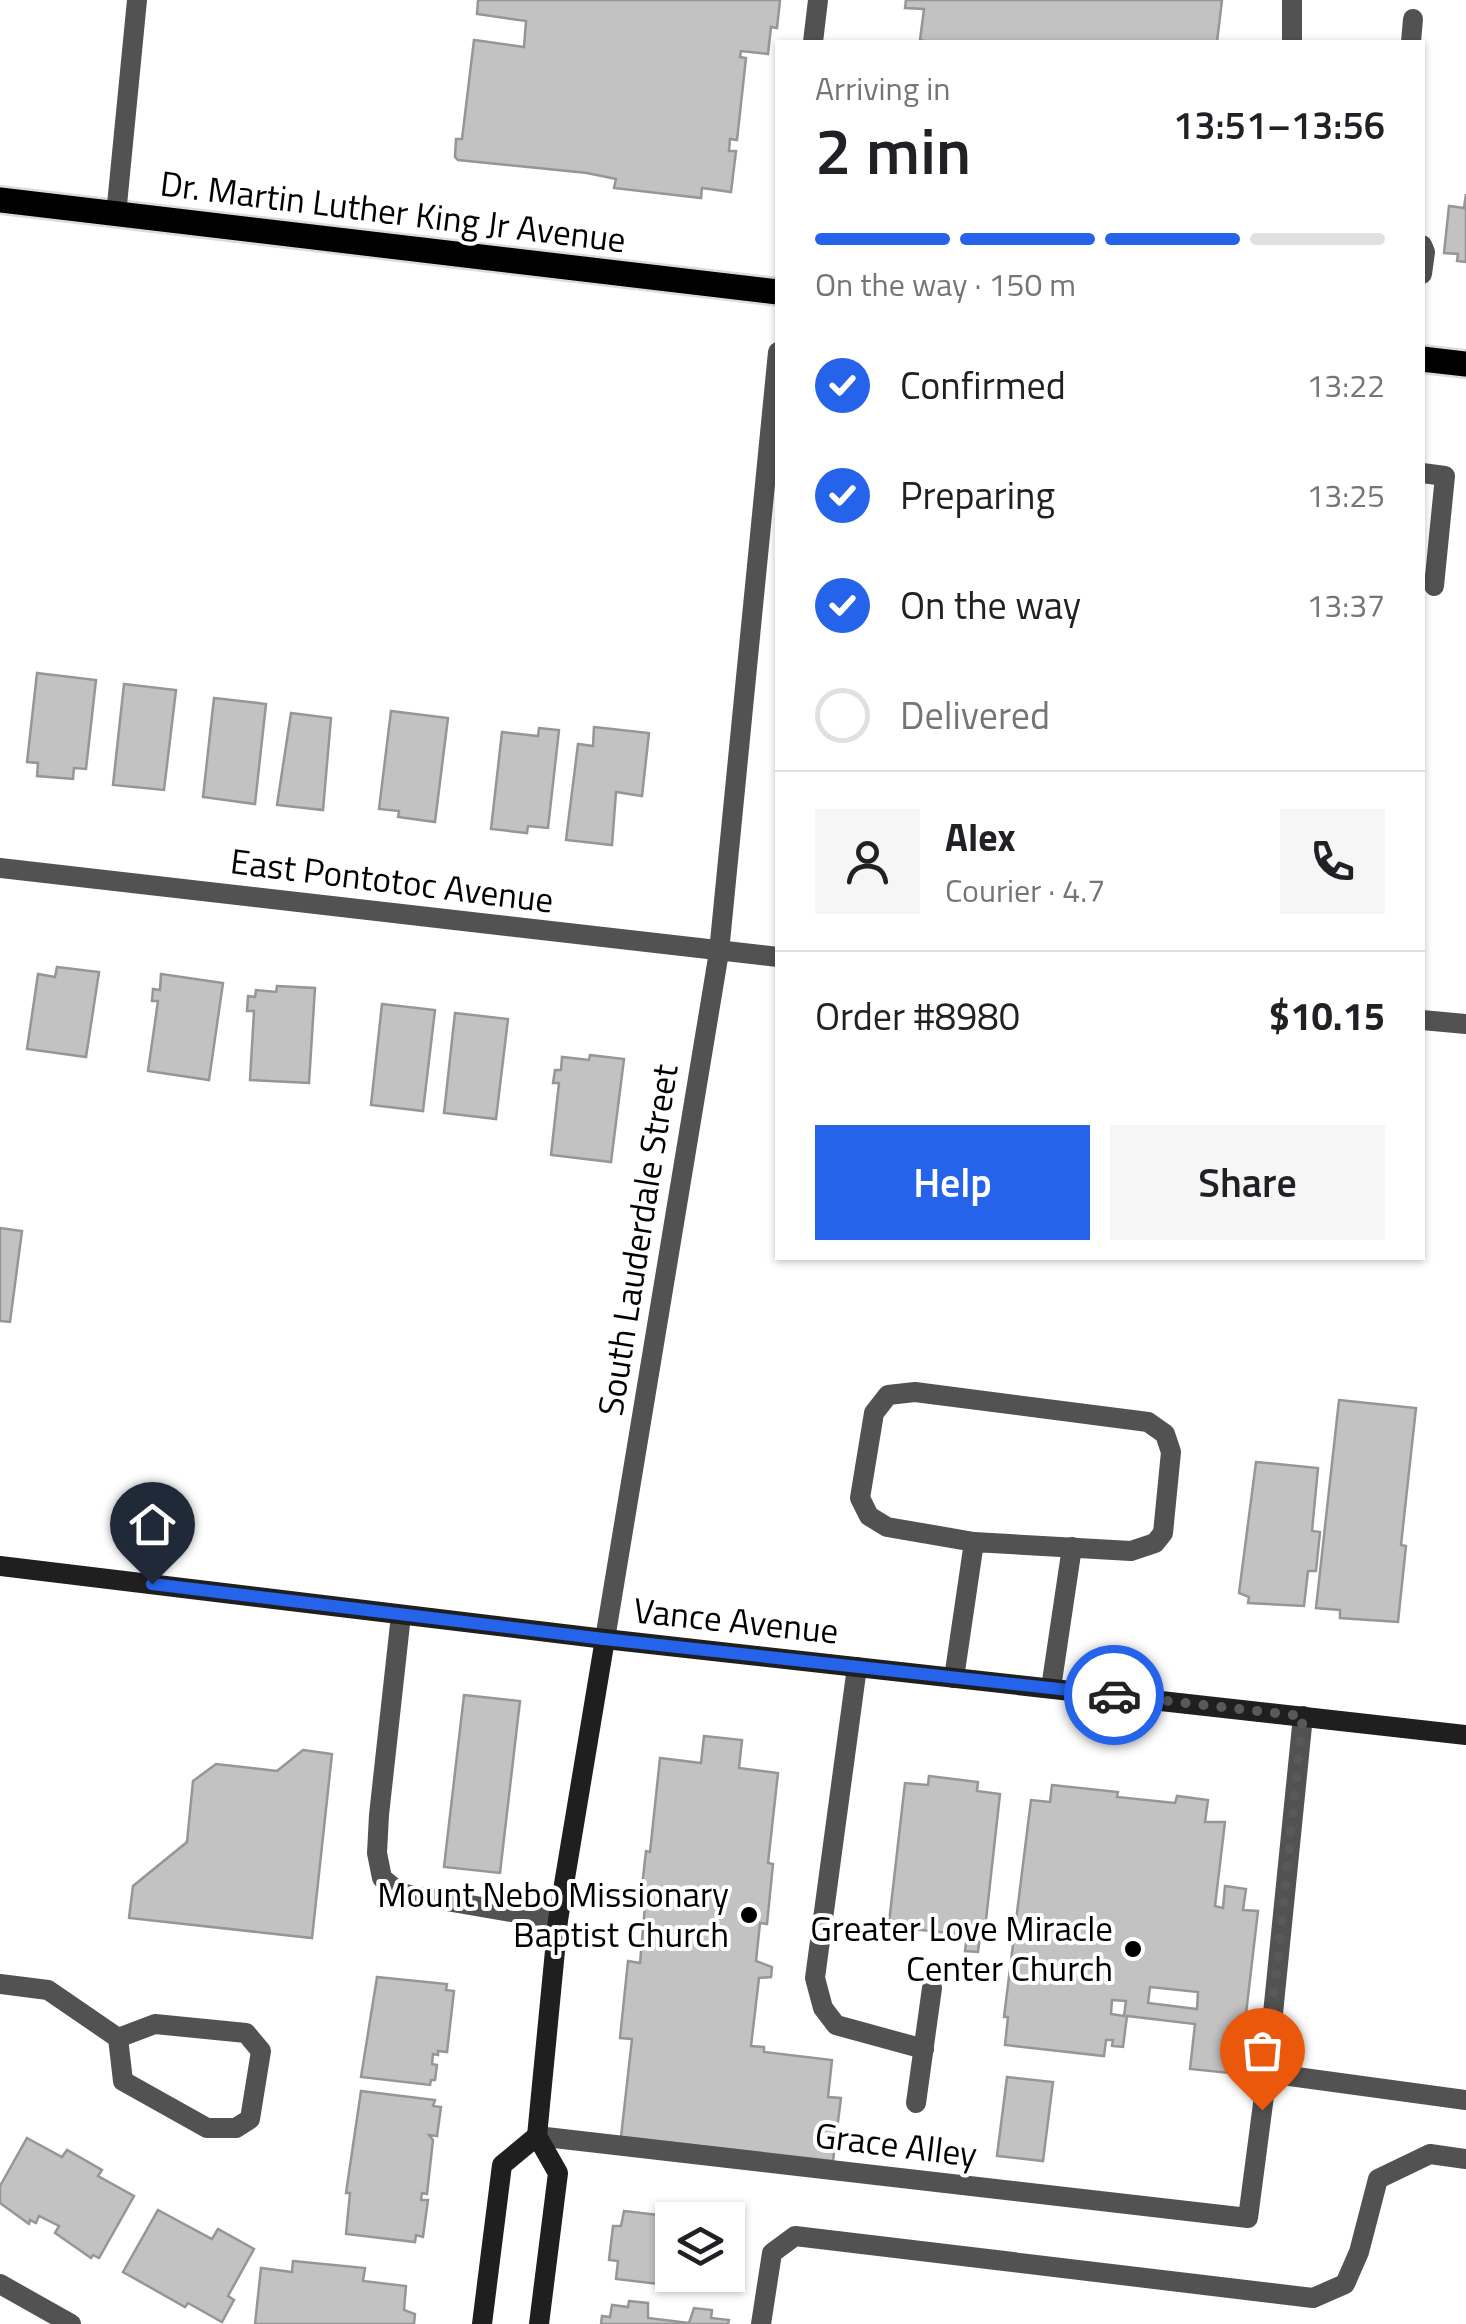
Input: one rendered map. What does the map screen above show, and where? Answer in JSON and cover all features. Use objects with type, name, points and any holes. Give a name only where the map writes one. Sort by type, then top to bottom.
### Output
[{"type":"main road","name":"Dr. Martin Luther King Jr Avenue","points":[[0,200],[775,292]]},
{"type":"main road","points":[[1425,359],[1466,364]]},
{"type":"street","points":[[116,215],[137,0]]},
{"type":"street","points":[[812,40],[818,0]]},
{"type":"street","points":[[1292,0],[1292,40]]},
{"type":"street","points":[[1411,40],[1413,19]]},
{"type":"street","name":"South Lauderdale Street","points":[[539,2324],[558,2173],[537,2136],[558,1920],[720,952],[775,383]]},
{"type":"street","points":[[1425,473],[1446,476],[1434,586]]},
{"type":"street","name":"East Pontotoc Avenue","points":[[0,868],[775,958]]},
{"type":"street","points":[[1425,1020],[1466,1024]]},
{"type":"street","points":[[915,1392],[1148,1422],[1165,1434],[1171,1452],[1164,1533],[1155,1542],[1131,1551],[974,1542],[887,1526],[869,1516],[860,1498],[874,1413],[888,1395],[915,1392]]},
{"type":"street","points":[[954,1678],[974,1542]]},
{"type":"street","points":[[1052,1688],[1072,1548]]},
{"type":"street","name":"Vance Avenue","points":[[0,1566],[604,1639],[1466,1735]]},
{"type":"street","points":[[401,1614],[379,1815],[377,1853],[382,1878],[400,1893],[558,1920]]},
{"type":"street","points":[[857,1667],[815,1978],[824,2008],[836,2025],[924,2049]]},
{"type":"street","points":[[1303,1716],[1267,2073],[1466,2100]]},
{"type":"street","points":[[0,1984],[48,1990],[118,2038],[123,2081],[206,2128],[236,2128],[250,2119],[261,2051],[246,2033],[155,2024],[118,2038]]},
{"type":"street","points":[[916,2103],[932,1988]]},
{"type":"street","name":"Grace Alley","points":[[537,2136],[1248,2218],[1267,2073]]},
{"type":"street","points":[[482,2324],[502,2165],[537,2136]]},
{"type":"street","points":[[760,2324],[772,2253],[795,2236],[1313,2298],[1345,2284],[1359,2252],[1378,2179],[1430,2154],[1466,2159]]},
{"type":"street","points":[[0,2284],[71,2324]]},
{"type":"building","points":[[478,0],[780,0],[777,28],[771,27],[768,54],[741,51],[740,57],[746,58],[737,140],[730,139],[729,151],[736,151],[731,192],[702,188],[701,198],[614,188],[616,179],[587,173],[458,160],[456,139],[462,139],[474,40],[524,47],[526,21],[477,14]]},
{"type":"building","points":[[906,0],[1222,0],[1217,40],[920,40],[924,9],[905,8]]},
{"type":"building","points":[[1466,194],[1466,262],[1457,261],[1458,254],[1444,253],[1449,206],[1464,208]]},
{"type":"building","points":[[37,673],[96,680],[86,769],[74,768],[73,779],[37,776],[38,763],[27,762]]},
{"type":"building","points":[[124,684],[176,690],[164,790],[113,785]]},
{"type":"building","points":[[214,698],[266,704],[255,804],[203,797]]},
{"type":"building","points":[[391,711],[448,718],[435,822],[398,817],[399,811],[379,809]]},
{"type":"building","points":[[291,713],[331,718],[323,810],[277,805]]},
{"type":"building","points":[[594,727],[649,733],[642,796],[616,792],[612,845],[566,840],[578,744],[593,746]]},
{"type":"building","points":[[539,728],[559,730],[548,828],[528,826],[527,833],[491,829],[502,732],[538,736]]},
{"type":"building","points":[[57,967],[99,972],[86,1057],[27,1049],[38,974],[55,977]]},
{"type":"building","points":[[161,974],[223,983],[209,1080],[148,1071],[158,1001],[152,1001],[153,989],[160,990]]},
{"type":"building","points":[[277,986],[315,988],[309,1083],[250,1080],[254,1011],[247,1011],[248,996],[255,997],[256,990],[276,992]]},
{"type":"building","points":[[382,1004],[435,1010],[423,1111],[371,1105]]},
{"type":"building","points":[[455,1013],[508,1019],[496,1119],[444,1113]]},
{"type":"building","points":[[590,1055],[624,1059],[611,1162],[551,1155],[559,1083],[553,1083],[555,1070],[561,1070],[562,1057],[589,1060]]},
{"type":"building","points":[[0,1228],[22,1231],[10,1322],[0,1321]]},
{"type":"building","points":[[1339,1400],[1416,1408],[1401,1545],[1406,1546],[1398,1622],[1340,1618],[1340,1610],[1316,1608]]},
{"type":"building","points":[[1256,1462],[1318,1468],[1312,1531],[1320,1532],[1316,1571],[1308,1571],[1304,1606],[1248,1603],[1249,1597],[1239,1593]]},
{"type":"building","points":[[464,1695],[520,1701],[500,1873],[444,1867]]},
{"type":"building","points":[[704,1736],[742,1740],[739,1768],[778,1773],[768,1863],[773,1864],[767,1924],[760,1923],[756,1961],[772,1967],[771,1977],[759,1978],[751,2046],[764,2047],[764,2052],[832,2060],[828,2097],[841,2098],[833,2161],[621,2137],[632,2039],[620,2038],[628,1961],[640,1963],[645,1905],[640,1904],[660,1758],[701,1763]]},
{"type":"building","points":[[303,1750],[332,1754],[312,1938],[129,1918],[133,1886],[187,1842],[193,1781],[216,1764],[277,1771]]},
{"type":"building","points":[[929,1776],[978,1782],[977,1791],[1000,1794],[984,1938],[980,1937],[978,1952],[965,1951],[967,1935],[903,1928],[901,1942],[887,1940],[905,1783],[928,1785]]},
{"type":"building","name":"Greater Love Miracle Center Church","points":[[1052,1785],[1175,1803],[1177,1796],[1208,1800],[1205,1822],[1225,1822],[1215,1906],[1223,1908],[1225,1886],[1246,1889],[1243,1910],[1258,1911],[1239,2074],[1190,2069],[1195,2024],[1127,2016],[1123,2047],[1112,2046],[1113,2040],[1106,2040],[1104,2056],[1005,2045],[1008,2017],[1004,2017],[1031,1800],[1050,1802]],"holes":[[[1150,1987],[1198,1992],[1197,2009],[1148,2003]],[[1112,2000],[1126,2001],[1124,2016],[1111,2014]]]},
{"type":"building","points":[[377,1977],[447,1984],[446,1990],[454,1991],[447,2052],[433,2054],[432,2064],[437,2065],[435,2080],[430,2085],[361,2077]]},
{"type":"building","points":[[1007,2077],[1053,2082],[1043,2161],[997,2156]]},
{"type":"building","points":[[361,2091],[435,2100],[433,2106],[441,2107],[437,2136],[429,2135],[433,2140],[427,2194],[422,2193],[421,2200],[428,2200],[423,2237],[416,2235],[415,2242],[346,2234],[350,2193],[346,2193]]},
{"type":"building","points":[[27,2138],[62,2157],[67,2150],[102,2170],[98,2176],[134,2196],[99,2258],[91,2258],[55,2233],[59,2226],[39,2216],[36,2223],[30,2220],[29,2224],[0,2203],[0,2186]]},
{"type":"building","points":[[158,2210],[212,2239],[218,2229],[254,2249],[228,2296],[234,2300],[222,2322],[188,2303],[185,2307],[123,2272]]},
{"type":"building","points":[[624,2211],[655,2215],[655,2284],[616,2279],[618,2261],[609,2260],[613,2226],[621,2226]]},
{"type":"building","points":[[293,2261],[365,2268],[363,2281],[406,2286],[404,2310],[415,2314],[414,2324],[255,2324],[261,2268],[292,2272]]},
{"type":"building","points":[[629,2301],[648,2303],[648,2318],[689,2323],[694,2308],[712,2310],[711,2318],[729,2320],[728,2324],[601,2324],[602,2316],[610,2317],[612,2305],[628,2307]]},
{"type":"way so far","points":[[1114,1695],[1303,1716],[1262,2110]]},
{"type":"place","name":"Mount Nebo Missionary Baptist Church","points":[[749,1915]]},
{"type":"place","name":"Greater Love Miracle Center Church","points":[[1133,1949]]},
{"type":"route","points":[[152,1584],[1114,1695]]}]
